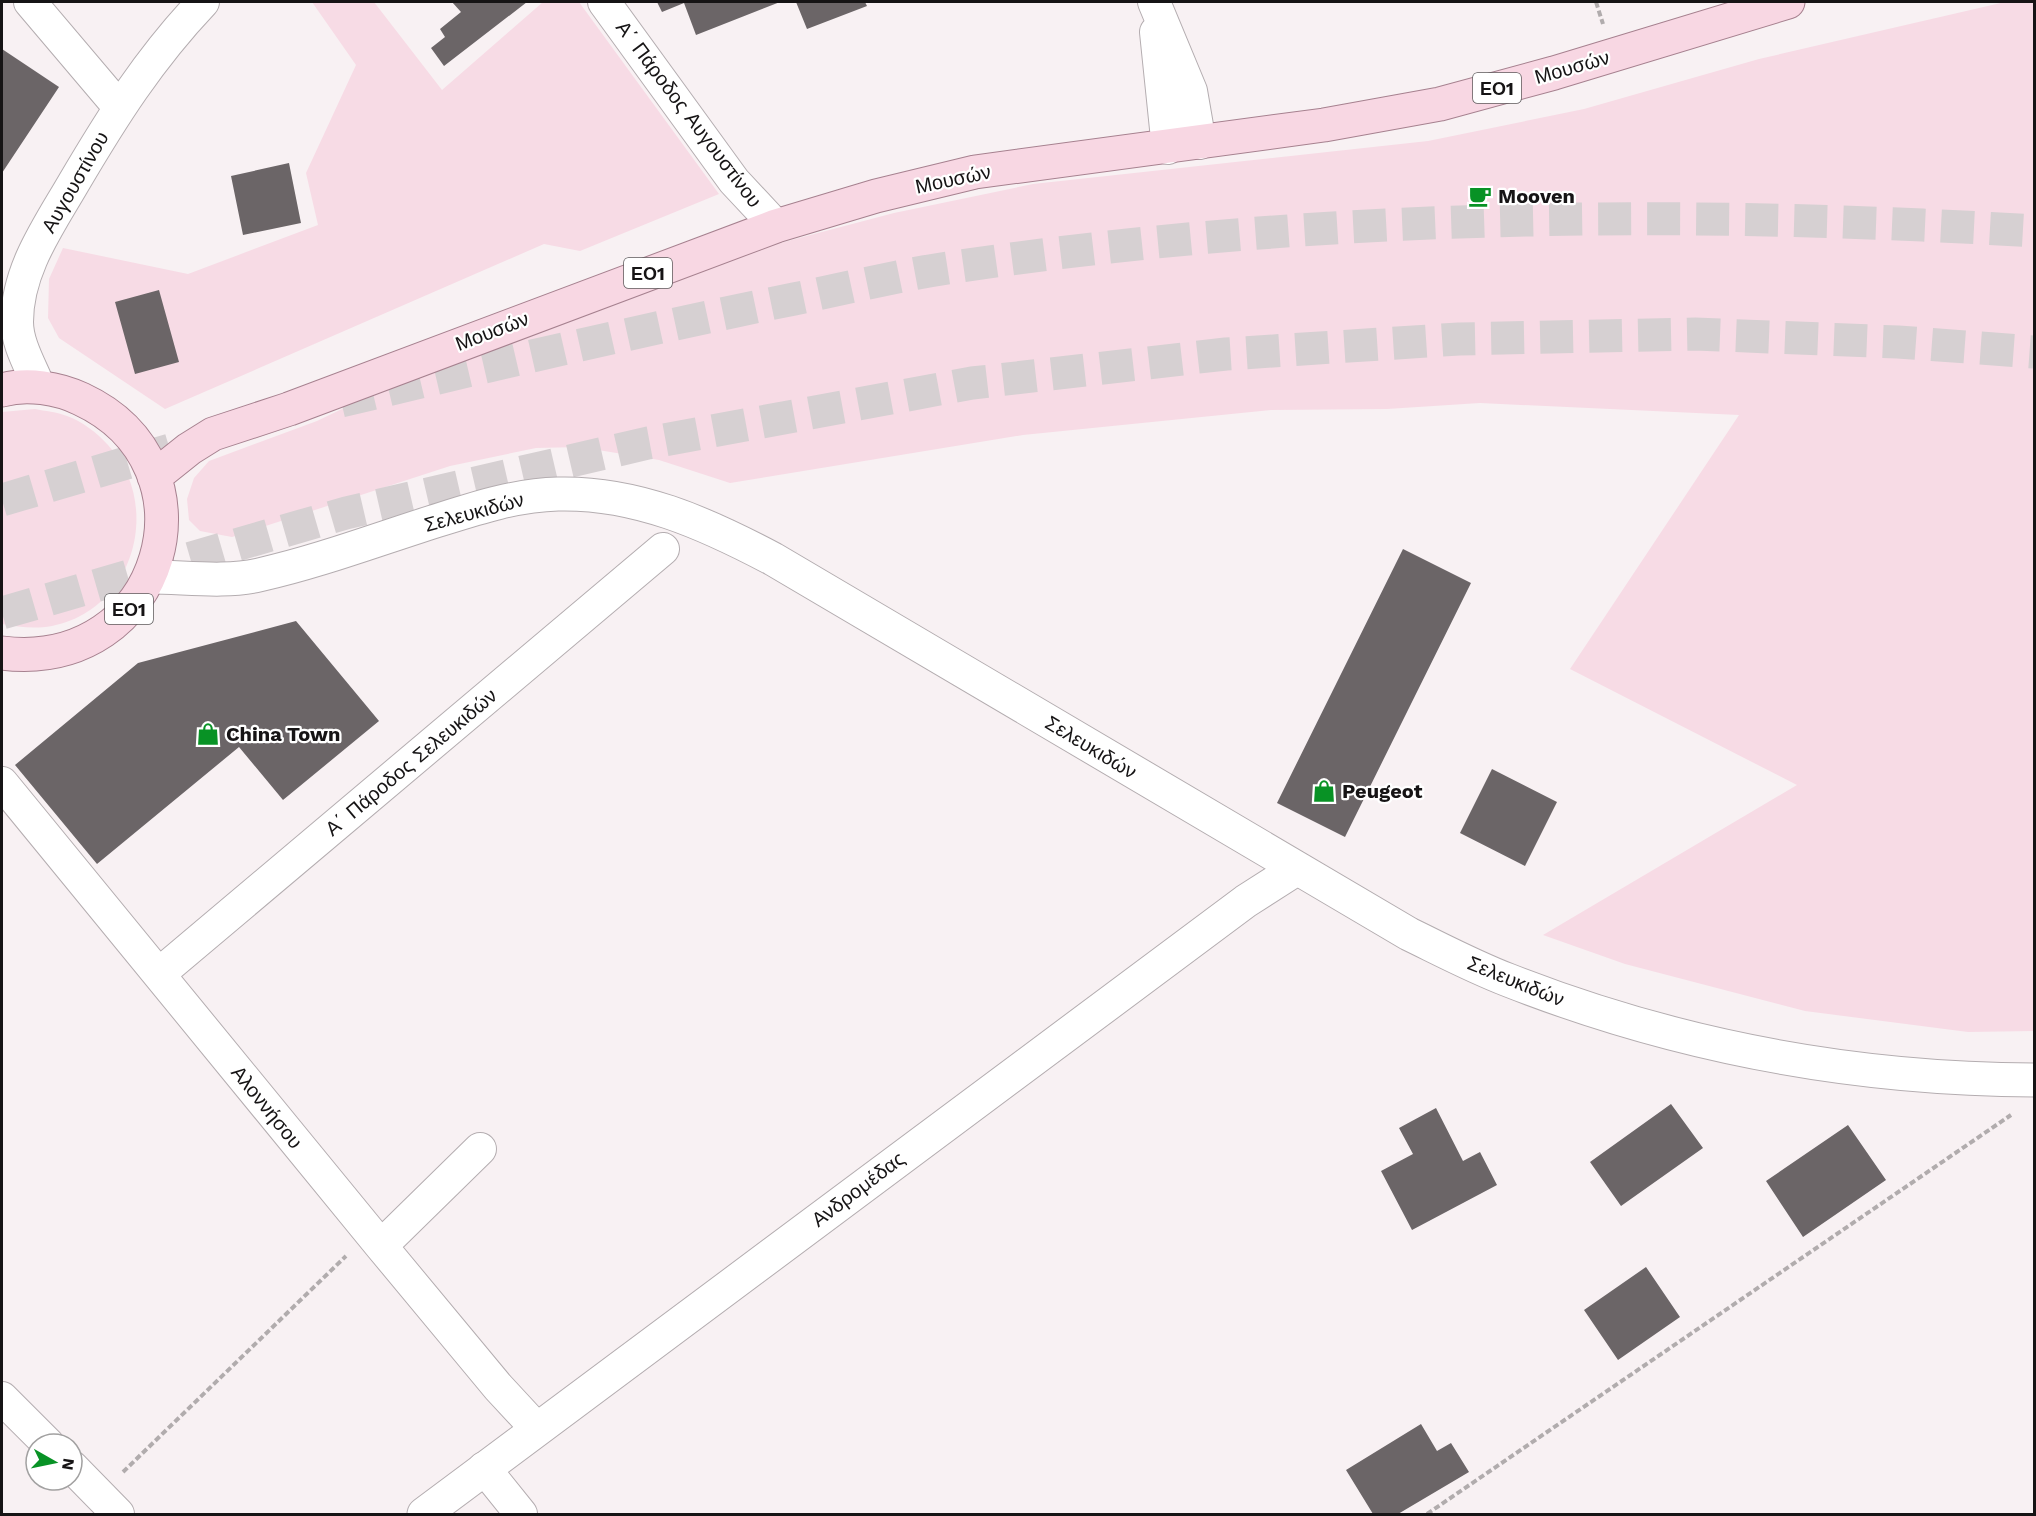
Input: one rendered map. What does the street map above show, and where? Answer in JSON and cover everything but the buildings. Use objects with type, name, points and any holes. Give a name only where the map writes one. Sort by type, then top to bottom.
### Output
[{"type":"main road","name":"Μουσών","points":[[154,477],[189,449],[213,434],[289,409],[776,226],[876,196],[975,172],[1066,158],[1168,148],[1324,126],[1440,104],[1554,73],[1788,2]]},
{"type":"main road","name":"ΕΟ1","points":[[2,390],[39,387],[69,393],[88,402],[122,425],[141,449],[154,477],[162,510],[160,545],[150,577],[137,600],[119,620],[83,643],[50,654],[2,653]]},
{"type":"street","points":[[30,2],[118,107]]},
{"type":"street","name":"Αυγουστίνου","points":[[39,387],[22,346],[17,324],[21,290],[34,251],[118,107],[167,40],[203,2]]},
{"type":"street","name":"Α΄ Πάροδος Αυγουστίνου","points":[[604,2],[734,181],[776,226]]},
{"type":"street","points":[[1154,2],[1191,91],[1200,143]]},
{"type":"street","points":[[1154,2],[1168,148]]},
{"type":"street","name":"Σελευκιδών","points":[[150,577],[229,579],[257,576],[325,558],[498,501],[557,494],[599,495],[647,504],[712,526],[773,559],[1409,934],[1506,980],[1604,1015],[1752,1053],[1846,1069],[1936,1077],[2033,1080]]},
{"type":"street","name":"Α΄ Πάροδος Σελευκιδών","points":[[159,974],[663,549]]},
{"type":"street","name":"Αλοννήσου","points":[[2,783],[376,1240],[498,1387],[536,1428]]},
{"type":"street","name":"Ανδρομέδας","points":[[424,1515],[536,1428],[1236,908],[1296,869]]},
{"type":"street","points":[[376,1240],[480,1149]]},
{"type":"street","points":[[2,1398],[36,1432]]},
{"type":"street","points":[[484,1468],[521,1515]]},
{"type":"street","points":[[84,1479],[109,1505]]},
{"type":"path","points":[[1427,1515],[2032,1101],[2033,1080]]},
{"type":"path","points":[[109,1505],[376,1240]]},
{"type":"shaded area","points":[[312,2],[374,2],[442,90],[543,2],[579,2],[719,194],[580,251],[544,244],[165,409],[59,338],[48,318],[49,279],[63,248],[188,274],[318,225],[306,173],[356,65]]},
{"type":"shaded area","points":[[2005,2],[2034,2],[2034,1031],[1968,1032],[1805,1011],[1625,964],[1543,935],[1797,785],[1570,669],[1739,415],[1480,403],[1387,409],[1271,410],[1023,435],[730,483],[659,460],[580,447],[536,448],[450,466],[232,537],[200,531],[189,520],[187,499],[194,478],[209,461],[317,421],[442,361],[757,249],[894,213],[1033,184],[1428,141],[1584,109],[1759,59]]},
{"type":"shaded area","points":[[35,409],[73,418],[89,428],[108,445],[125,469],[134,496],[136,524],[132,552],[121,577],[104,599],[80,616],[52,626],[21,627],[2,624],[2,412]]},
{"type":"tunnel","points":[[341,401],[623,335],[894,278],[954,267],[1088,249],[1223,236],[1493,221],[1764,220],[2034,231]]},
{"type":"tunnel","points":[[2,613],[346,513],[648,443],[972,383],[1226,354],[1459,339],[1695,334],[1898,342],[2034,352]]},
{"type":"tunnel","points":[[2,500],[170,450]]},
{"type":"place","name":"Mooven","points":[[1480,196]]},
{"type":"place","name":"China Town","points":[[208,734]]},
{"type":"place","name":"Peugeot","points":[[1324,791]]}]
